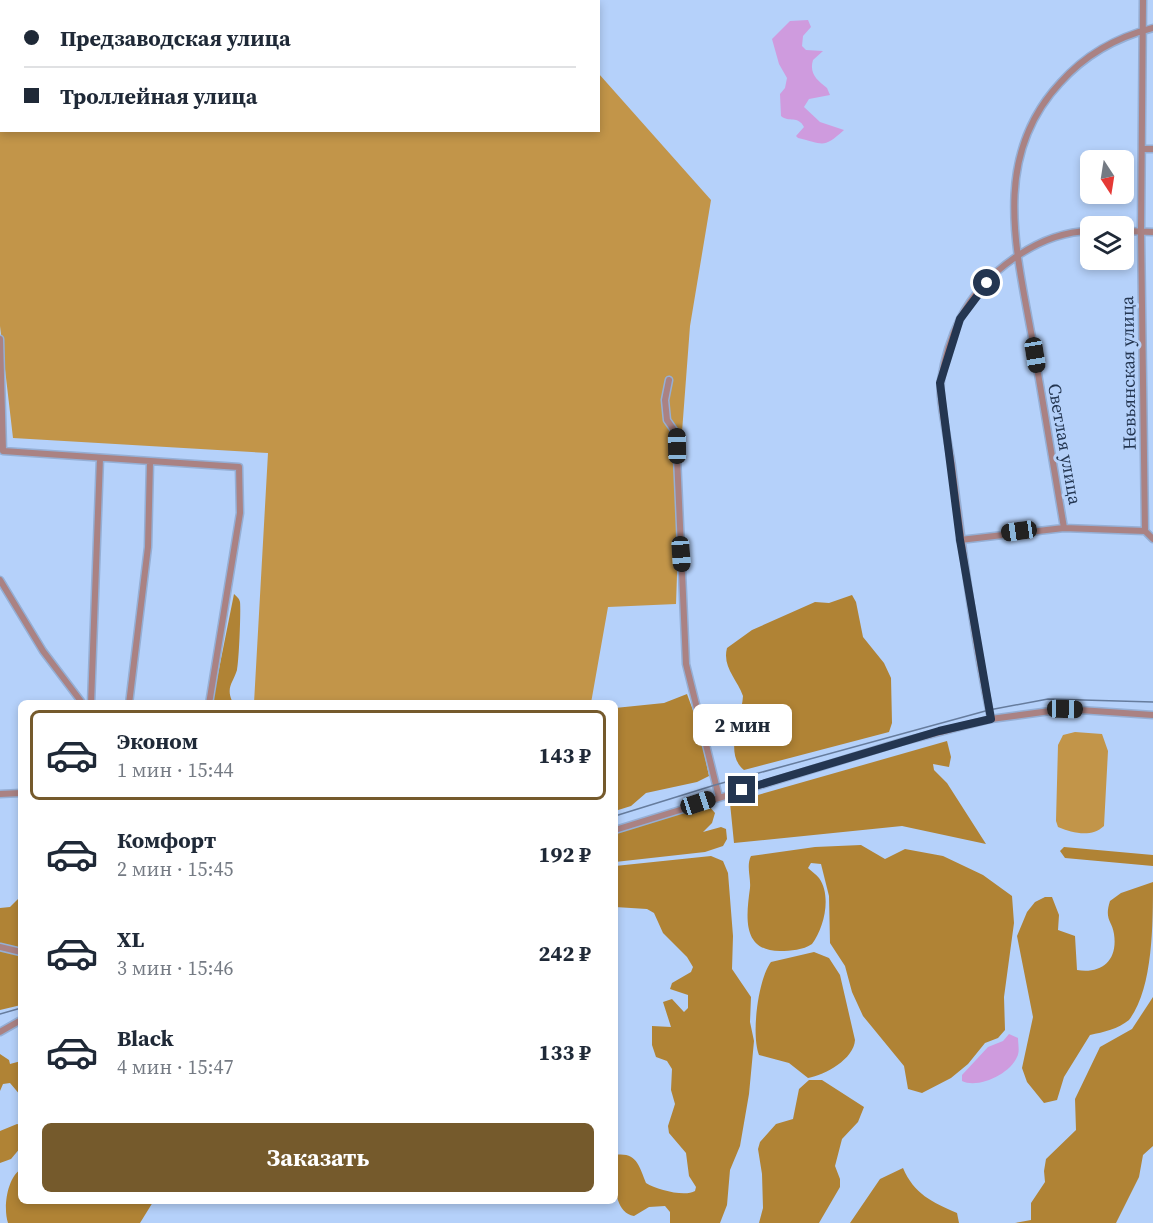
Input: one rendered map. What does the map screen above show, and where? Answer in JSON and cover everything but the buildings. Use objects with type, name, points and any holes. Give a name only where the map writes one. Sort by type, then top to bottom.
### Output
[{"type":"street","name":"Невьянская улица","points":[[1143,0],[1141,231],[1145,531]]},
{"type":"street","name":"Светлая улица","points":[[1064,528],[1018,255],[1013,206],[1016,173],[1031,123],[1050,93],[1068,73],[1091,55],[1116,41],[1153,28]]},
{"type":"street","points":[[1143,149],[1153,149]]},
{"type":"street","points":[[991,719],[960,540],[940,383],[960,319],[977,294],[1018,255],[1056,238],[1080,231]]},
{"type":"street","points":[[1134,231],[1153,232]]},
{"type":"street","points":[[0,339],[1,452],[239,468],[240,513],[210,700]]},
{"type":"street","points":[[669,381],[665,400],[667,420],[676,433],[686,664],[719,797]]},
{"type":"street","points":[[91,700],[100,458]]},
{"type":"street","points":[[129,700],[148,547],[150,462]]},
{"type":"street","points":[[960,540],[1064,528],[1145,531],[1153,539]]},
{"type":"street","points":[[0,580],[43,651],[80,700]]},
{"type":"street","points":[[618,829],[939,731],[991,719],[1065,709],[1153,715]]},
{"type":"street","points":[[0,794],[18,793]]},
{"type":"street","points":[[0,947],[18,951]]},
{"type":"street","points":[[0,1032],[18,1022]]},
{"type":"shaded area","points":[[808,20],[811,27],[803,36],[802,46],[806,50],[823,51],[813,60],[812,69],[830,95],[809,99],[804,107],[820,122],[844,130],[832,140],[823,143],[798,138],[796,136],[804,127],[802,123],[781,116],[780,94],[785,88],[787,78],[779,64],[772,39],[790,21]]},
{"type":"shaded area","points":[[600,75],[711,200],[690,326],[682,432],[676,604],[608,607],[592,700],[254,700],[268,453],[13,438],[0,326],[0,132],[600,132]]},
{"type":"shaded area","points":[[234,594],[240,602],[240,636],[237,670],[230,688],[232,700],[213,700]]},
{"type":"shaded area","points":[[852,595],[856,602],[863,637],[884,663],[891,678],[892,723],[889,732],[744,770],[738,763],[734,745],[743,696],[728,667],[727,648],[752,630],[815,602],[829,603]]},
{"type":"shaded area","points":[[687,694],[698,724],[709,776],[697,782],[646,793],[631,806],[618,810],[618,708],[664,703]]},
{"type":"shaded area","points":[[1075,732],[1102,734],[1108,751],[1104,826],[1088,833],[1058,827],[1056,821],[1058,745],[1063,735]]},
{"type":"shaded area","points":[[947,741],[951,757],[949,767],[933,764],[934,770],[947,783],[986,844],[902,826],[734,843],[730,803]]},
{"type":"shaded area","points":[[709,806],[715,813],[712,823],[703,832],[721,827],[726,829],[727,839],[723,846],[705,852],[618,862],[618,829]]},
{"type":"shaded area","points":[[861,845],[885,859],[905,849],[943,856],[983,875],[1012,896],[1014,923],[1004,997],[1005,1030],[998,1038],[985,1043],[968,1064],[951,1078],[922,1093],[908,1089],[904,1066],[863,1016],[852,992],[845,966],[830,943],[829,896],[821,864],[811,863],[808,868],[823,885],[826,903],[823,921],[812,944],[793,950],[768,949],[753,939],[749,930],[751,856],[815,847]]},
{"type":"shaded area","points":[[1064,847],[1153,855],[1153,866],[1065,858],[1060,851]]},
{"type":"shaded area","points":[[711,856],[723,861],[728,873],[733,936],[732,969],[751,997],[750,1022],[754,1041],[749,1094],[740,1146],[730,1170],[727,1205],[720,1223],[670,1223],[670,1212],[665,1206],[649,1207],[634,1216],[621,1207],[618,1200],[618,1155],[633,1158],[646,1183],[651,1186],[678,1193],[690,1193],[695,1191],[696,1187],[689,1176],[686,1153],[669,1133],[668,1126],[675,1104],[671,1090],[672,1069],[667,1061],[656,1057],[652,1045],[652,1026],[671,1027],[663,1002],[672,999],[684,1012],[688,1008],[688,995],[670,989],[672,983],[691,972],[693,967],[687,957],[663,933],[654,913],[647,909],[618,907],[618,866]]},
{"type":"shaded area","points":[[1153,882],[1150,956],[1143,991],[1137,1007],[1125,1023],[1111,1030],[1090,1035],[1064,1077],[1057,1100],[1044,1103],[1027,1082],[1022,1068],[1033,1017],[1017,936],[1027,912],[1035,902],[1045,897],[1052,897],[1059,915],[1058,930],[1075,936],[1077,970],[1094,970],[1111,958],[1115,943],[1108,912],[1110,901],[1121,893]]},
{"type":"shaded area","points":[[18,899],[18,947],[0,943],[0,908],[10,907]]},
{"type":"shaded area","points":[[0,949],[18,953],[18,1006],[0,1010]]},
{"type":"shaded area","points":[[814,952],[829,958],[840,975],[855,1040],[850,1054],[838,1065],[808,1078],[789,1063],[759,1055],[756,1021],[759,994],[766,970],[771,962]]},
{"type":"shaded area","points":[[1153,997],[1153,1146],[1143,1155],[1139,1177],[1116,1223],[1015,1223],[1031,1220],[1031,1203],[1045,1182],[1046,1159],[1076,1130],[1075,1099],[1100,1047],[1132,1029]]},
{"type":"shaded area","points":[[1009,1034],[1018,1038],[1019,1050],[1008,1069],[985,1081],[969,1083],[962,1081],[962,1075],[988,1047],[1003,1041]]},
{"type":"shaded area","points":[[0,1054],[9,1060],[10,1064],[18,1062],[18,1092],[10,1083],[3,1084],[0,1091]]},
{"type":"shaded area","points":[[809,1080],[822,1080],[864,1107],[858,1122],[842,1139],[835,1166],[840,1179],[840,1187],[819,1223],[759,1223],[763,1208],[762,1174],[758,1149],[760,1142],[776,1124],[793,1119],[799,1089]]},
{"type":"shaded area","points":[[18,1124],[18,1151],[11,1159],[0,1163],[0,1131]]},
{"type":"shaded area","points":[[903,1168],[918,1191],[957,1213],[959,1223],[850,1223],[880,1179]]},
{"type":"shaded area","points":[[18,1171],[18,1204],[152,1204],[140,1223],[8,1223],[7,1194]]},
{"type":"tram line","points":[[618,815],[715,785],[989,710],[1048,699],[1153,702]]},
{"type":"tram line","points":[[0,1014],[18,1009]]},
{"type":"route","points":[[742,790],[939,731],[991,719],[976,643],[960,540],[940,383],[960,319],[987,283]]}]
